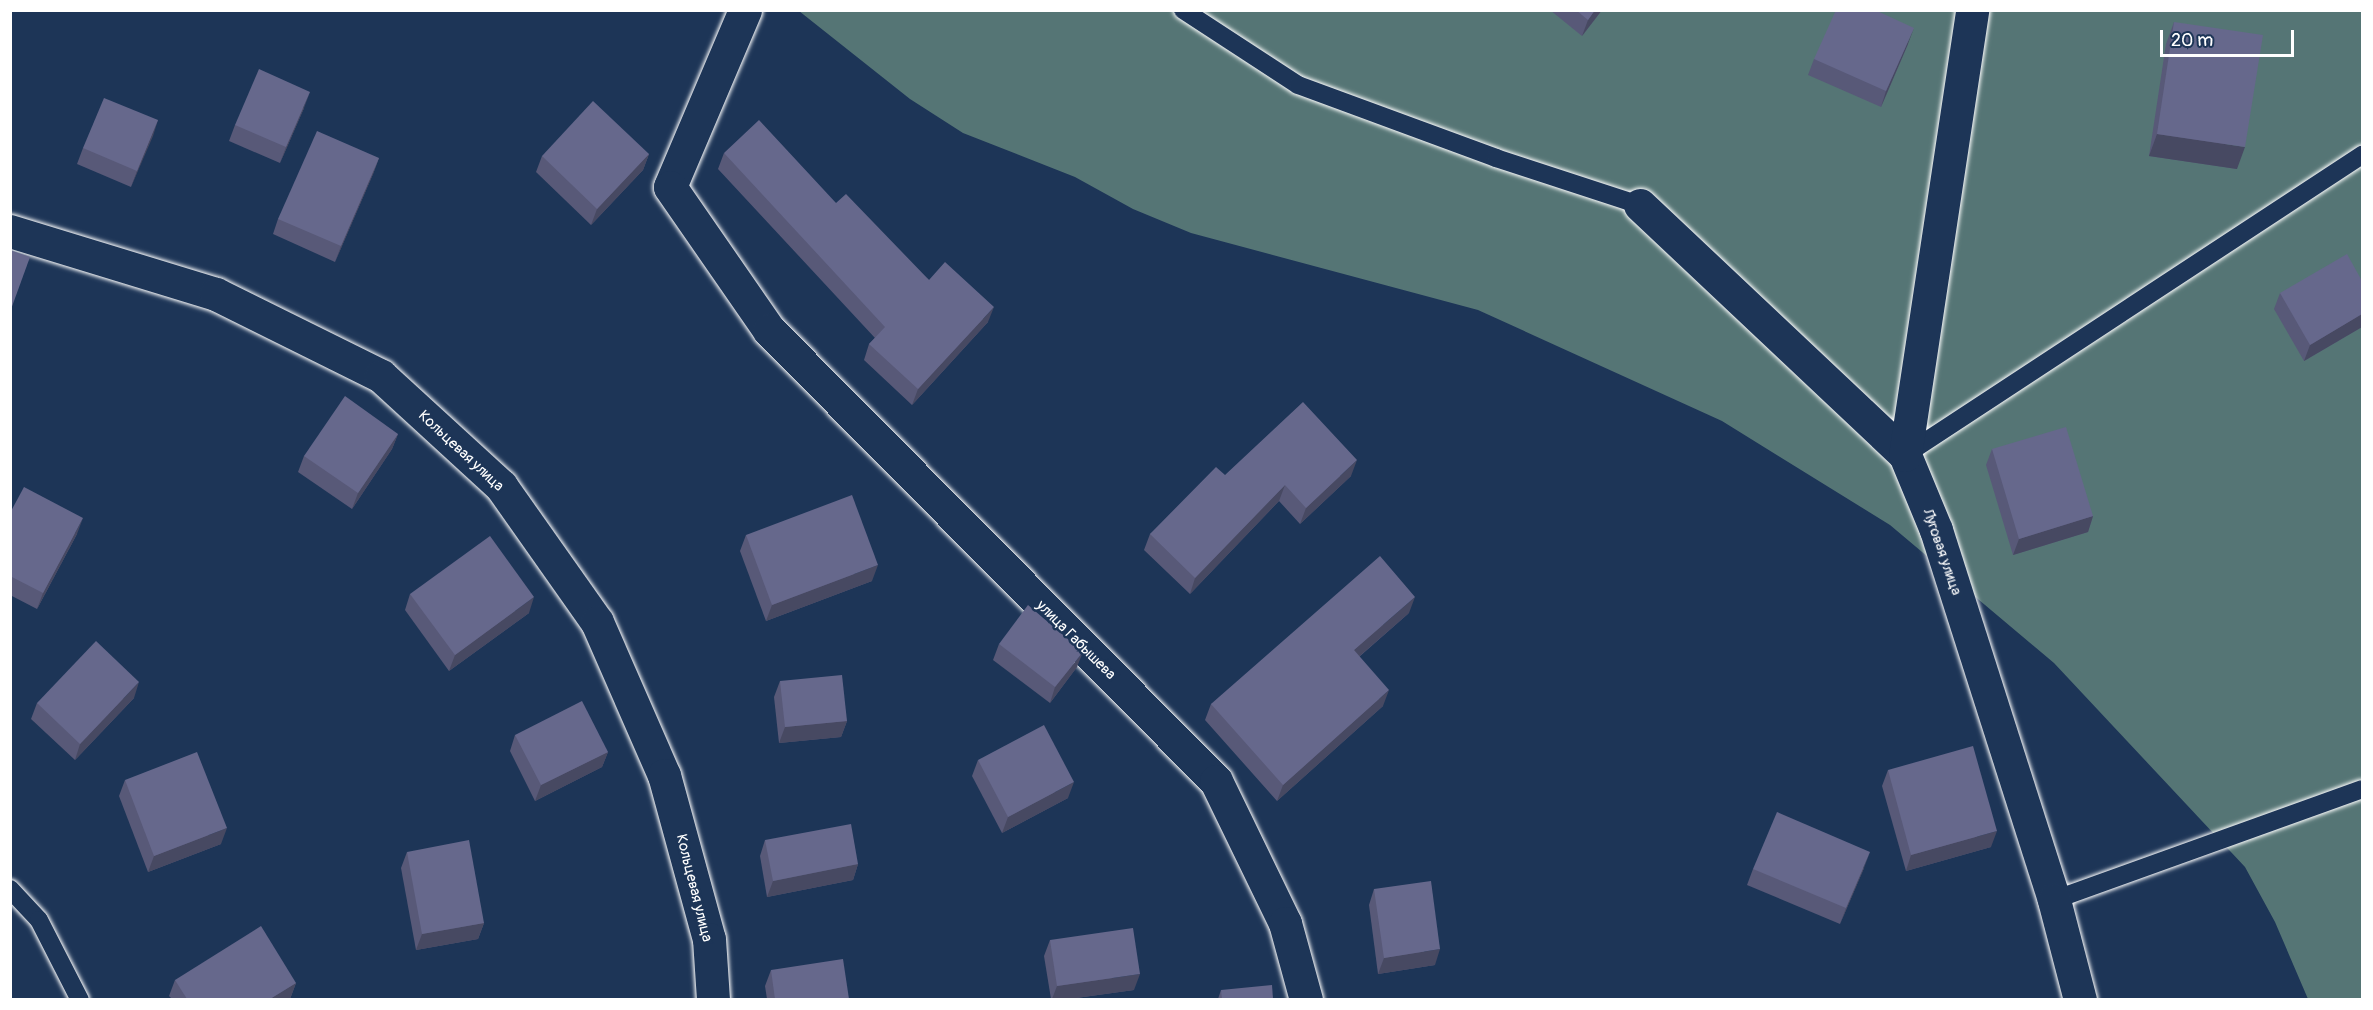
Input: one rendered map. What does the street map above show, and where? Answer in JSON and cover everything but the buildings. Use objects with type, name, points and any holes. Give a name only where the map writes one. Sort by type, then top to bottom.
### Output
[{"type":"street","name":"улица Габышева","points":[[745,10],[670,187],[769,330],[1216,781],[1285,923],[1306,999]]},
{"type":"street","points":[[1905,455],[1972,10]]},
{"type":"street","name":"Луговая улица","points":[[1640,205],[1905,455],[1936,530],[2054,900],[2080,999]]},
{"type":"street","name":"Кольцевая улица","points":[[10,231],[216,294],[381,376],[501,486],[597,622],[664,775],[710,939],[713,999]]},
{"type":"lane","points":[[1183,10],[1298,85],[1496,158],[1640,205]]},
{"type":"lane","points":[[1905,455],[2362,155]]},
{"type":"lane","points":[[2054,900],[2362,789]]},
{"type":"lane","points":[[10,889],[39,920],[80,999]]},
{"type":"green space","points":[[799,11],[2362,11],[2362,999],[2308,999],[2275,922],[2245,867],[2054,663],[1890,525],[1722,421],[1478,310],[1191,233],[1133,209],[1075,177],[963,133],[910,99]]}]
